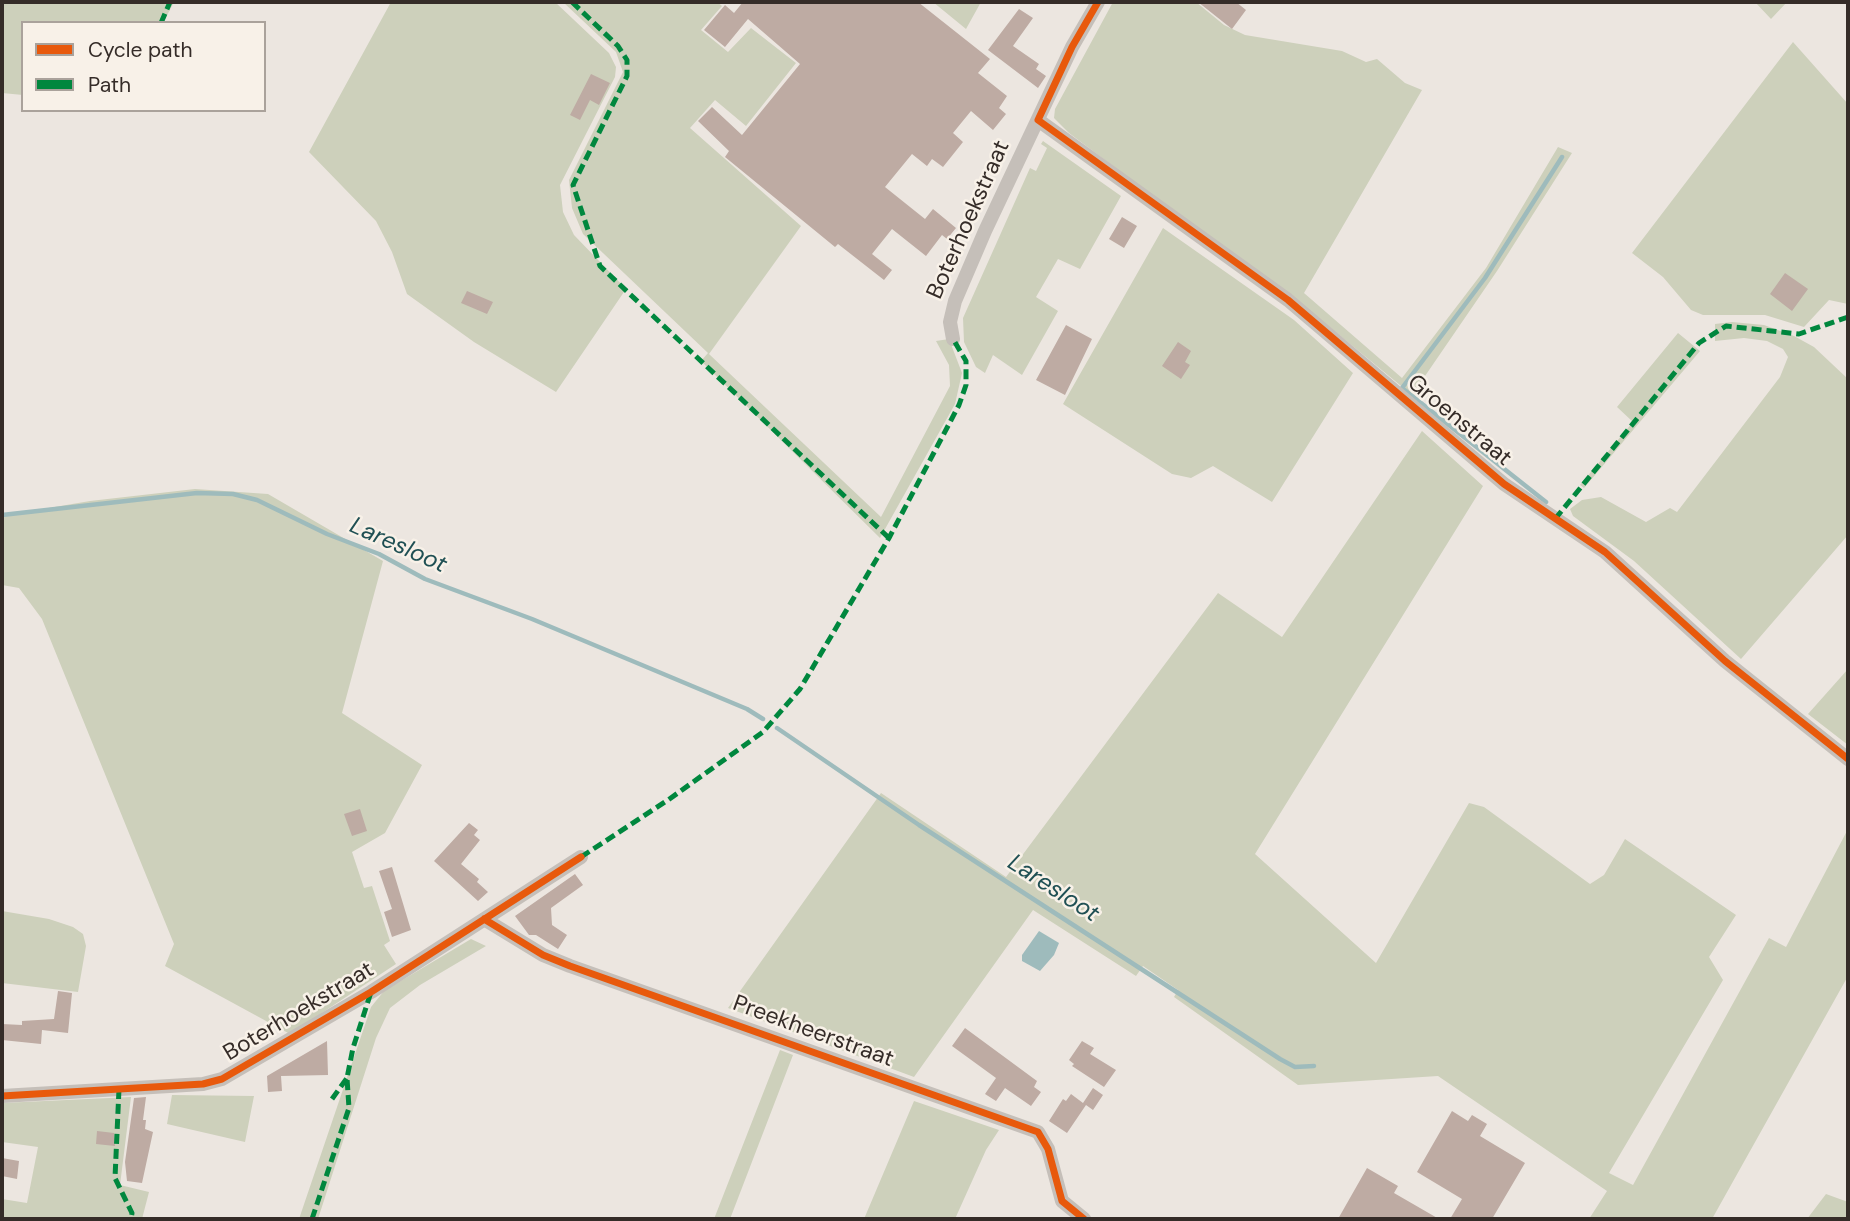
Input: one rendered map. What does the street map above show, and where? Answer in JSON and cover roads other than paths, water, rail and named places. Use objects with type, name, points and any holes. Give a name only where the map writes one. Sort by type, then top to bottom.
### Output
[{"type":"street","name":"Boterhoekstraat","points":[[953,339],[950,322],[955,301],[1072,47],[1098,2]]},
{"type":"street","name":"Groenstraat","points":[[1038,120],[1287,300],[1504,484],[1605,552],[1725,661],[1848,759]]},
{"type":"street","name":"Boterhoekstraat","points":[[2,1096],[203,1084],[222,1079],[371,992],[581,857]]},
{"type":"street","name":"Preekheerstraat","points":[[484,919],[543,955],[570,966],[1038,1132],[1048,1149],[1062,1201],[1084,1219]]},
{"type":"water","points":[[1039,931],[1059,943],[1054,955],[1040,971],[1022,961],[1022,955]]},
{"type":"waterway","points":[[1546,502],[1402,388],[1485,278],[1562,157]]},
{"type":"waterway","name":"Laresloot","points":[[2,515],[197,493],[233,494],[257,500],[327,534],[379,554],[425,579],[532,619],[747,709],[763,719]]},
{"type":"waterway","name":"Laresloot","points":[[777,728],[919,825],[1280,1059],[1295,1067],[1314,1066]]}]
